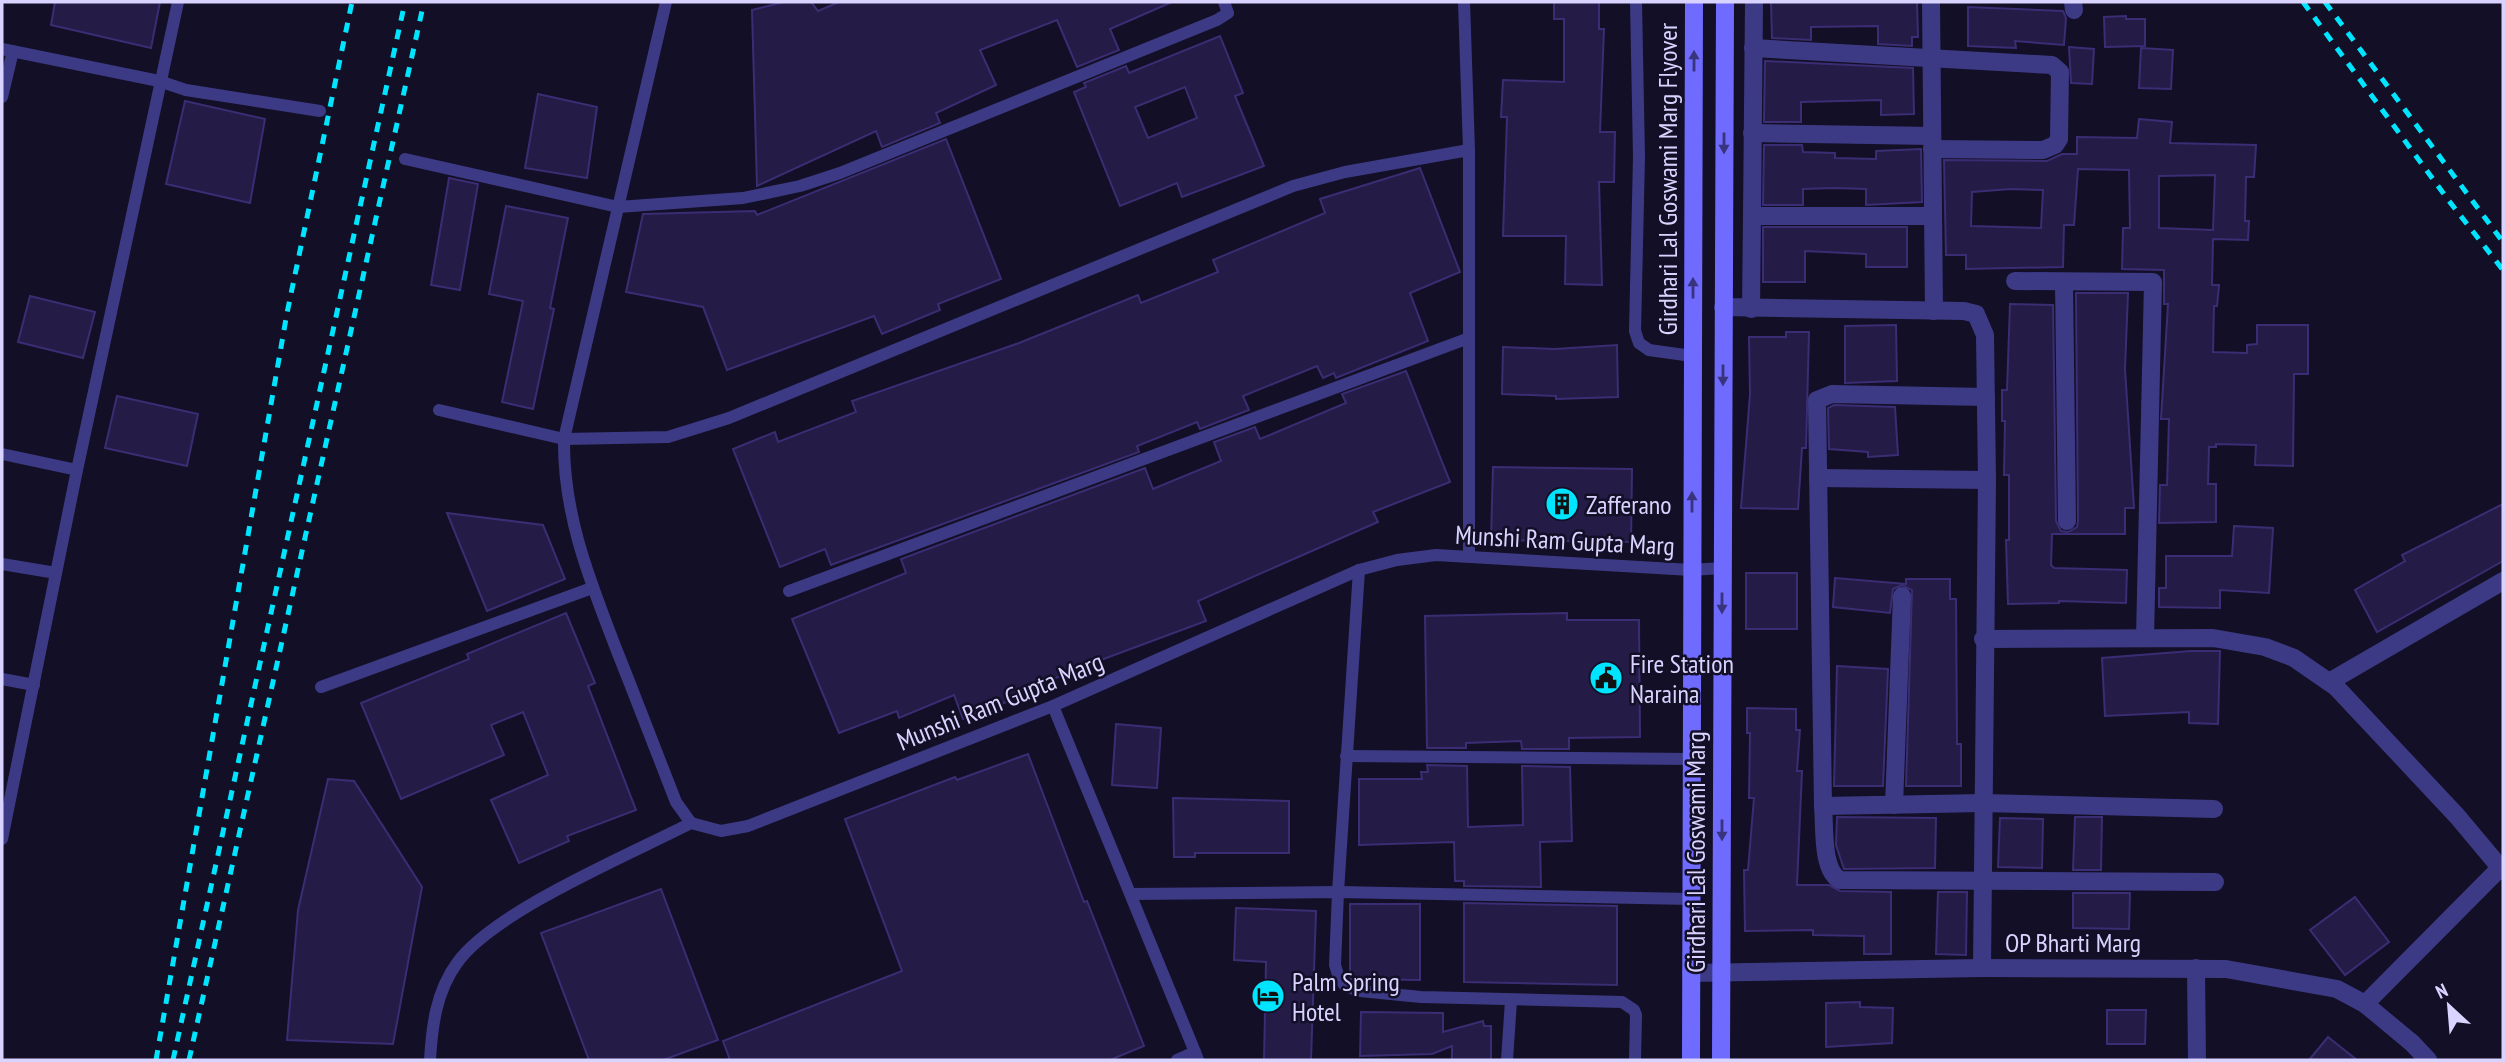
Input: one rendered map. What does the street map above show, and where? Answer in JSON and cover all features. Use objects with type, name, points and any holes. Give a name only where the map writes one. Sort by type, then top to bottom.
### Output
[{"type":"main road","name":"Girdhari Lal Goswami Marg Flyover","points":[[1692,356],[1694,2]]},
{"type":"main road","points":[[1723,307],[1725,2]]},
{"type":"main road","name":"Girdhari Lal Goswami Marg","points":[[1721,1060],[1723,307]]},
{"type":"main road","name":"Girdhari Lal Goswami Marg","points":[[1691,1060],[1692,356]]},
{"type":"street","points":[[1751,309],[1754,2]]},
{"type":"street","points":[[1931,2],[1934,311]]},
{"type":"street","points":[[1752,133],[2043,150],[2055,145],[2059,139],[2061,78],[2052,65],[1753,48]]},
{"type":"street","points":[[1752,216],[1933,216]]},
{"type":"street","points":[[2015,281],[2153,282],[2145,638]]},
{"type":"street","points":[[2064,282],[2067,521]]},
{"type":"street","points":[[1723,307],[1964,311],[1976,314],[1981,321],[1984,335],[1987,480],[1983,639],[1982,968]]},
{"type":"street","points":[[1986,397],[1822,396],[1815,407],[1823,806],[1829,863],[1835,877],[1840,880],[2214,882]]},
{"type":"street","points":[[1818,478],[1987,480]]},
{"type":"street","points":[[2329,682],[2503,581]]},
{"type":"street","points":[[1894,805],[1902,596]]},
{"type":"street","points":[[1983,639],[2213,638],[2265,647],[2294,658],[2329,682],[2457,816],[2502,868],[2365,1004]]},
{"type":"street","points":[[1823,806],[1983,803],[2214,809]]},
{"type":"street","name":"OP Bharti Marg","points":[[1691,974],[1982,968],[2226,969],[2337,989],[2365,1004],[2428,1060]]},
{"type":"street","points":[[2196,968],[2197,1060]]},
{"type":"lane","points":[[2,839],[77,470],[178,2]]},
{"type":"lane","points":[[429,1060],[432,1025],[441,990],[458,962],[499,923],[691,823],[676,802],[592,588],[568,508],[564,478],[564,439],[666,2]]},
{"type":"lane","points":[[405,159],[618,207],[743,198],[800,186],[840,173],[1217,20],[1228,13],[1224,2]]},
{"type":"lane","points":[[1464,2],[1469,150],[1469,557]]},
{"type":"lane","points":[[1636,2],[1639,157],[1635,331],[1639,343],[1649,350],[1692,356]]},
{"type":"lane","points":[[2,97],[7,50],[159,81],[186,90],[320,111]]},
{"type":"lane","points":[[439,410],[564,439],[667,437],[729,418],[1293,186],[1345,172],[1469,150]]},
{"type":"lane","points":[[789,591],[1469,338]]},
{"type":"lane","points":[[2,454],[77,470]]},
{"type":"lane","name":"Munshi Ram Gupta Marg","points":[[691,823],[721,831],[748,826],[1053,706],[1359,570],[1397,560],[1436,555],[1691,570],[1723,568]]},
{"type":"lane","points":[[2,564],[56,573]]},
{"type":"lane","points":[[1359,570],[1335,965],[1345,986],[1421,997],[1622,1002],[1630,1005],[1636,1015],[1635,1060]]},
{"type":"lane","points":[[321,687],[592,588]]},
{"type":"lane","points":[[2,678],[34,685]]},
{"type":"lane","points":[[1053,706],[1197,1056],[1177,1060]]},
{"type":"lane","points":[[1346,756],[1691,759]]},
{"type":"lane","points":[[1132,894],[1338,892],[1691,899]]},
{"type":"lane","points":[[1507,1060],[1511,1001]]},
{"type":"building","points":[[55,2],[160,2],[151,48],[51,25]]},
{"type":"building","points":[[784,2],[811,2],[818,11],[839,2],[1172,2],[1110,29],[1119,50],[1077,67],[1057,20],[980,50],[996,85],[936,113],[940,123],[882,147],[876,131],[757,186],[752,10]]},
{"type":"building","points":[[1554,2],[1599,2],[1599,29],[1604,29],[1600,132],[1615,132],[1614,182],[1599,182],[1602,285],[1565,284],[1566,236],[1503,236],[1507,117],[1501,117],[1503,80],[1564,82],[1564,19],[1554,19]]},
{"type":"building","points":[[1771,2],[1917,2],[1918,37],[1912,37],[1912,46],[1878,44],[1878,26],[1811,27],[1811,40],[1772,38]]},
{"type":"building","points":[[1968,7],[2063,11],[2066,18],[2064,45],[2015,41],[2016,48],[1968,46]]},
{"type":"building","points":[[2126,16],[2126,19],[2145,19],[2145,46],[2105,47],[2104,17]]},
{"type":"building","points":[[1220,36],[1243,93],[1235,96],[1264,166],[1182,197],[1177,183],[1120,206],[1074,92],[1086,87],[1084,83],[1126,66],[1129,73]],"holes":[[[1185,87],[1197,118],[1148,138],[1135,107]]]},
{"type":"building","points":[[2069,47],[2094,49],[2092,84],[2071,83]]},
{"type":"building","points":[[2141,48],[2173,50],[2171,89],[2139,88]]},
{"type":"building","points":[[1765,61],[1913,68],[1914,114],[1881,115],[1881,100],[1801,102],[1801,122],[1764,122]]},
{"type":"building","points":[[538,94],[597,107],[587,178],[525,168]]},
{"type":"building","points":[[185,101],[265,119],[250,203],[166,184]]},
{"type":"building","points":[[2139,119],[2172,122],[2170,143],[2256,145],[2254,177],[2246,177],[2245,221],[2249,221],[2248,240],[2213,239],[2212,285],[2219,285],[2217,306],[2214,306],[2213,352],[2247,353],[2247,345],[2257,344],[2257,325],[2308,325],[2308,374],[2294,374],[2293,466],[2255,465],[2256,445],[2216,444],[2216,447],[2209,447],[2208,484],[2216,484],[2216,522],[2159,523],[2160,485],[2167,485],[2169,419],[2161,419],[2168,304],[2164,304],[2164,270],[2122,269],[2123,228],[2130,228],[2129,170],[2078,169],[2074,225],[2064,225],[2063,267],[1966,269],[1966,255],[1946,255],[1944,160],[2047,161],[2062,154],[2077,154],[2077,137],[2137,138]],"holes":[[[2215,175],[2213,230],[2159,228],[2159,176]],[[2043,190],[2041,228],[1971,226],[1972,192]]]},
{"type":"building","points":[[946,139],[1001,279],[938,304],[940,310],[882,334],[874,316],[727,370],[703,307],[626,292],[643,214],[755,211],[757,215]]},
{"type":"building","points":[[1764,145],[1802,145],[1803,152],[1835,153],[1835,158],[1876,159],[1876,151],[1921,149],[1922,202],[1866,205],[1866,189],[1834,188],[1803,189],[1803,205],[1763,205]]},
{"type":"building","points":[[1420,168],[1460,272],[1410,293],[1428,341],[1336,378],[1334,373],[1323,378],[1317,366],[1243,396],[1249,410],[1200,429],[1197,422],[1137,446],[1139,452],[831,565],[825,549],[780,567],[733,449],[775,432],[778,442],[856,412],[852,401],[1019,343],[1138,295],[1141,303],[1218,272],[1213,260],[1325,213],[1320,199]]},
{"type":"building","points":[[449,178],[478,184],[460,290],[431,285]]},
{"type":"building","points":[[506,206],[568,218],[550,308],[554,309],[533,409],[502,402],[523,301],[489,294]]},
{"type":"building","points":[[1763,227],[1907,227],[1907,267],[1866,267],[1866,254],[1805,251],[1805,282],[1763,282]]},
{"type":"building","points":[[2076,293],[2128,293],[2125,369],[2134,508],[2125,508],[2125,534],[2052,534],[2051,565],[2054,568],[2127,570],[2126,603],[2059,601],[2008,604],[2006,540],[2009,540],[2009,475],[2004,475],[2005,421],[2002,421],[2002,390],[2007,390],[2010,304],[2053,305],[2056,521],[2061,531],[2068,532],[2077,527],[2078,521]]},
{"type":"building","points":[[30,296],[95,312],[83,358],[18,342]]},
{"type":"building","points":[[1896,325],[1897,381],[1845,383],[1845,326]]},
{"type":"building","points":[[1786,332],[1809,332],[1806,448],[1802,448],[1798,509],[1741,508],[1750,394],[1749,337],[1786,337]]},
{"type":"building","points":[[1617,345],[1618,397],[1556,399],[1556,396],[1502,394],[1503,347],[1555,349]]},
{"type":"building","points":[[1406,371],[1450,482],[1373,512],[1378,522],[1198,601],[1206,621],[1082,667],[1027,690],[1029,693],[963,719],[954,695],[899,718],[897,711],[839,733],[792,619],[906,573],[901,559],[1145,468],[1153,489],[1221,461],[1214,442],[1255,427],[1260,439],[1346,403],[1342,394]]},
{"type":"building","points":[[117,396],[198,414],[187,466],[105,448]]},
{"type":"building","points":[[1834,405],[1895,407],[1898,455],[1868,457],[1868,452],[1829,449],[1828,408]]},
{"type":"building","name":"Zafferano","points":[[1493,467],[1632,469],[1631,542],[1491,540]]},
{"type":"building","points":[[2503,504],[2503,561],[2377,632],[2355,590],[2405,561],[2402,555]]},
{"type":"building","points":[[447,513],[543,525],[565,579],[487,611]]},
{"type":"building","points":[[2234,526],[2273,528],[2269,593],[2220,590],[2220,608],[2159,607],[2159,588],[2166,588],[2166,556],[2232,556]]},
{"type":"building","points":[[1746,573],[1797,573],[1797,629],[1746,629]]},
{"type":"building","points":[[1835,578],[1906,584],[1906,579],[1950,579],[1950,599],[1956,599],[1957,744],[1961,744],[1961,786],[1906,786],[1912,590],[1902,585],[1893,589],[1890,613],[1833,607]]},
{"type":"building","points":[[566,613],[595,683],[588,686],[636,810],[567,836],[569,841],[519,863],[491,800],[548,775],[523,712],[491,725],[504,755],[401,799],[361,703],[469,659],[467,654]]},
{"type":"building","points":[[1567,613],[1567,620],[1639,620],[1640,737],[1569,738],[1569,749],[1522,749],[1521,741],[1466,743],[1466,748],[1427,748],[1425,616]]},
{"type":"building","points":[[2220,651],[2218,724],[2189,723],[2189,712],[2105,716],[2102,658]]},
{"type":"building","points":[[1837,666],[1888,669],[1883,786],[1834,786]]},
{"type":"building","points":[[1747,708],[1796,709],[1796,730],[1800,730],[1797,771],[1802,771],[1797,885],[1829,885],[1840,891],[1891,892],[1891,954],[1864,954],[1864,936],[1813,935],[1813,930],[1745,931],[1744,870],[1748,870],[1754,798],[1749,798],[1750,733],[1747,733]]},
{"type":"building","points":[[1116,724],[1161,728],[1157,788],[1112,785]]},
{"type":"building","points":[[1028,754],[1084,902],[1087,901],[1144,1046],[1110,1060],[730,1060],[723,1041],[902,971],[845,819],[955,777],[957,780]]},
{"type":"building","points":[[1427,765],[1467,766],[1468,827],[1523,825],[1522,766],[1570,767],[1572,841],[1540,842],[1541,887],[1464,886],[1464,881],[1455,881],[1454,842],[1359,845],[1359,779],[1422,779],[1421,772],[1428,772]]},
{"type":"building","points":[[328,779],[354,781],[422,887],[393,1044],[287,1040],[298,910]]},
{"type":"building","points":[[1173,798],[1289,801],[1289,853],[1195,853],[1195,857],[1174,857]]},
{"type":"building","points":[[1837,817],[1936,818],[1935,868],[1844,869],[1836,845]]},
{"type":"building","points":[[2075,817],[2102,817],[2101,870],[2073,870]]},
{"type":"building","points":[[2000,818],[2043,819],[2042,868],[1998,867]]},
{"type":"building","points":[[661,889],[718,1040],[663,1060],[589,1060],[541,933]]},
{"type":"building","points":[[1938,892],[1967,892],[1966,955],[1936,954]]},
{"type":"building","points":[[2073,893],[2130,893],[2129,929],[2073,928]]},
{"type":"building","points":[[2355,897],[2389,942],[2345,975],[2310,930]]},
{"type":"building","points":[[1464,903],[1617,906],[1617,985],[1464,982]]},
{"type":"building","points":[[1350,904],[1420,904],[1420,980],[1350,979]]},
{"type":"building","points":[[1236,908],[1316,911],[1311,1060],[1264,1060],[1266,962],[1234,960]]},
{"type":"building","points":[[1860,1002],[1860,1007],[1893,1008],[1892,1043],[1826,1047],[1826,1003]]},
{"type":"building","points":[[2107,1010],[2146,1010],[2145,1044],[2107,1044]]},
{"type":"building","points":[[1361,1012],[1443,1013],[1443,1032],[1483,1021],[1484,1026],[1491,1026],[1491,1060],[1452,1060],[1452,1046],[1432,1054],[1360,1056]]},
{"type":"building","points":[[2328,1037],[2357,1060],[2309,1060]]},
{"type":"railway","points":[[156,1060],[287,313],[352,2]]},
{"type":"railway","points":[[173,1060],[405,2]]},
{"type":"railway","points":[[189,1060],[424,2]]},
{"type":"railway","points":[[2303,2],[2503,270]]},
{"type":"railway","points":[[2325,2],[2503,242]]},
{"type":"place","name":"Zafferano","points":[[1562,504]]},
{"type":"place","name":"Fire Station Naraina","points":[[1606,678]]},
{"type":"place","name":"Palm Spring Hotel","points":[[1268,996]]}]
